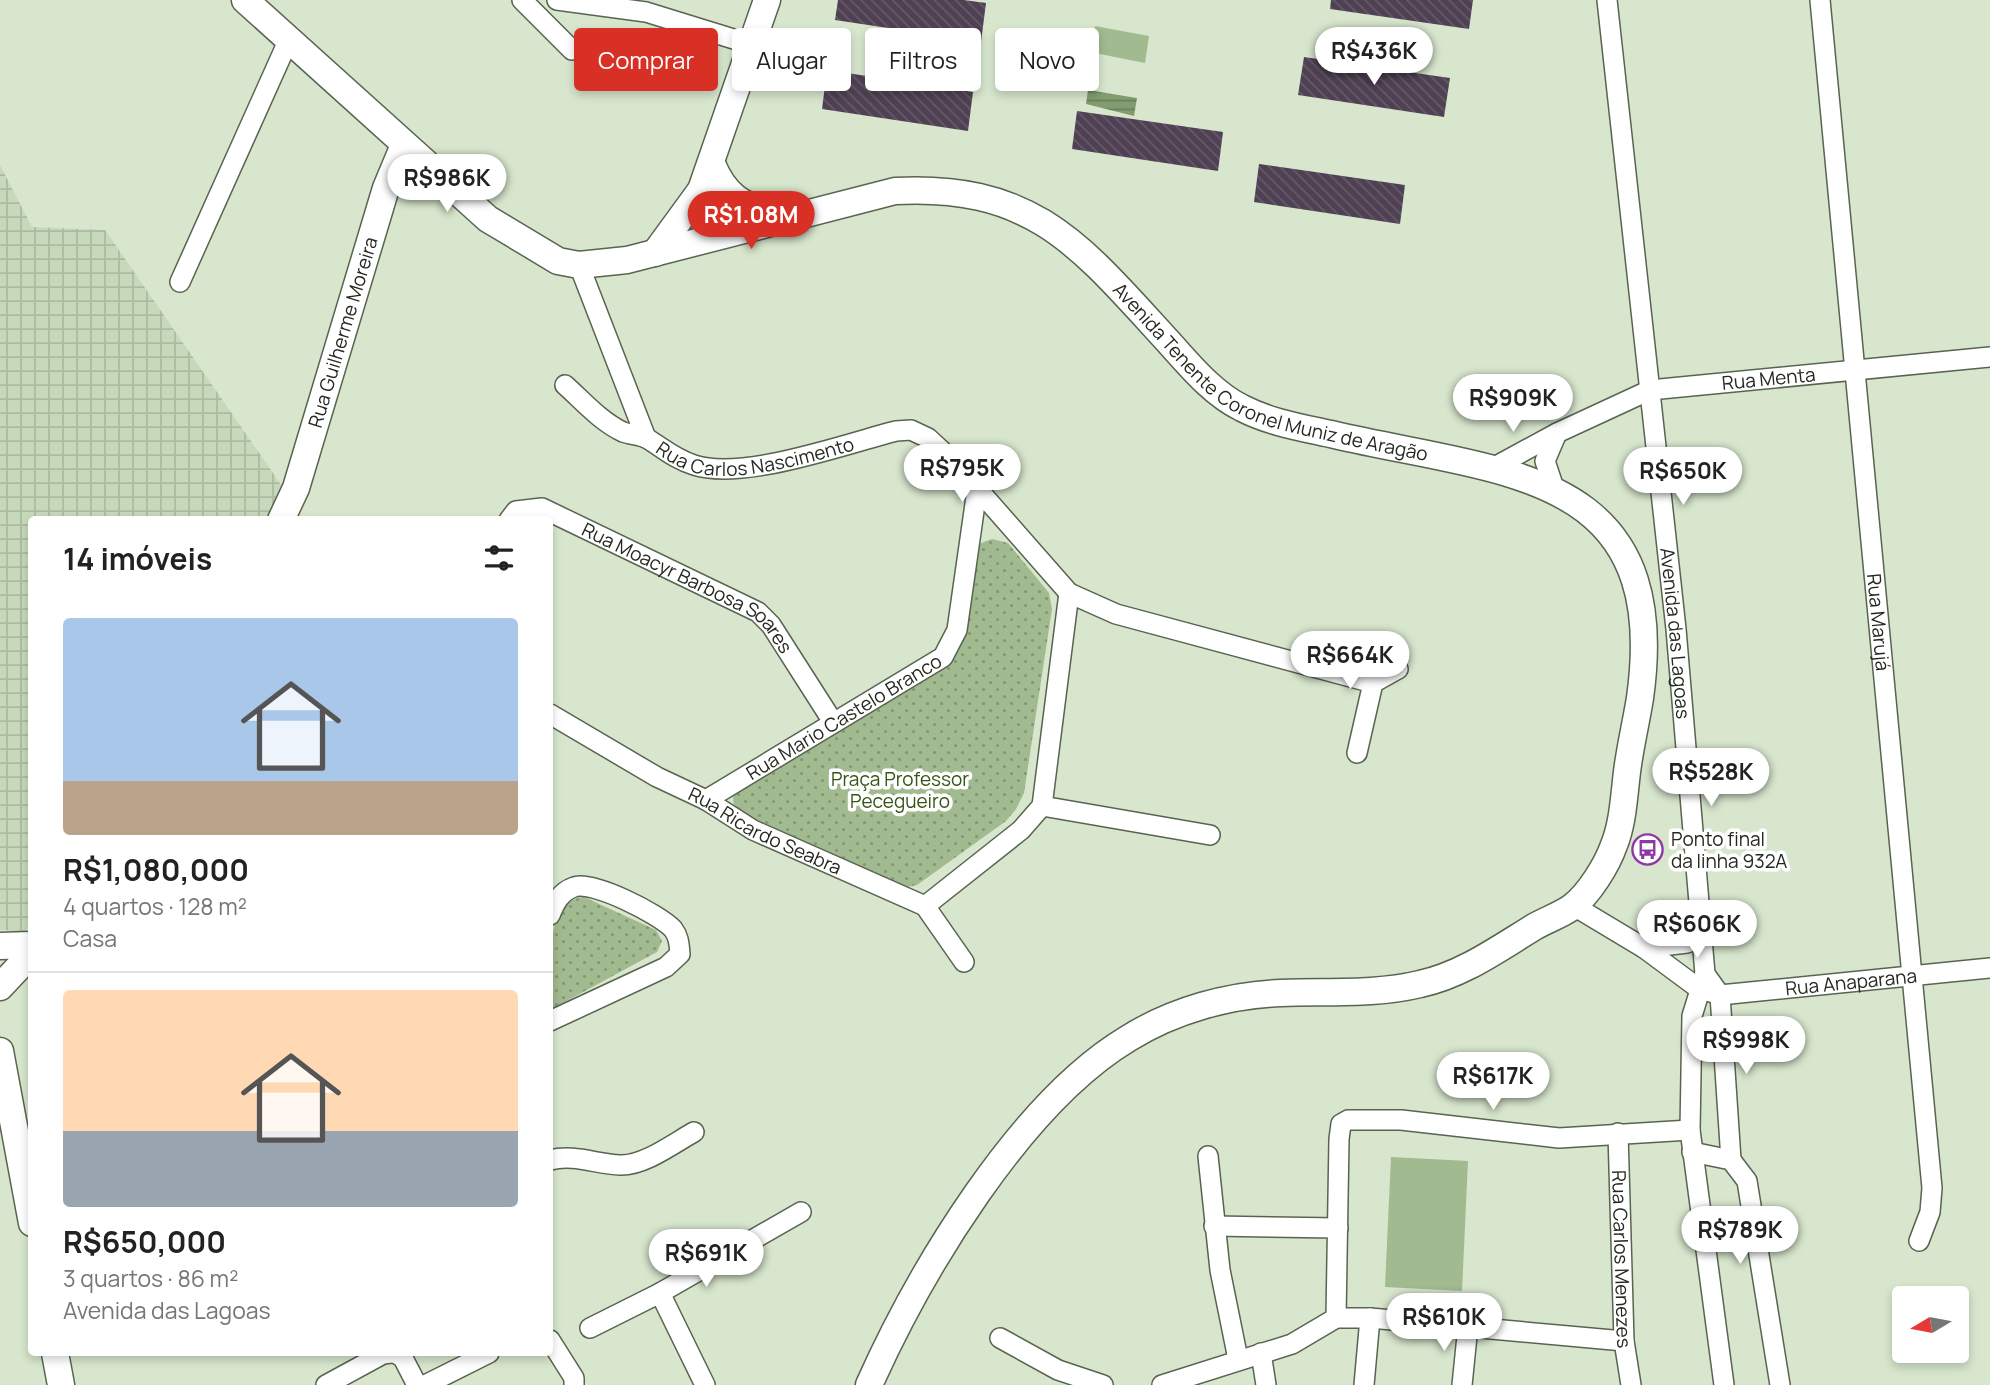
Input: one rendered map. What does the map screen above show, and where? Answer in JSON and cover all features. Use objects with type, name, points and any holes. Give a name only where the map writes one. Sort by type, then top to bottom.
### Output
[{"type":"main road","name":"Avenida Tenente Coronel Muniz de Aragão","points":[[245,0],[488,219],[558,261],[579,265],[627,260],[895,191],[939,189],[973,194],[1013,207],[1053,227],[1088,253],[1213,390],[1242,409],[1283,423],[1489,470],[1554,488],[1583,506],[1607,528],[1626,553],[1639,590],[1644,634],[1644,669],[1615,844],[1574,906],[1501,950],[1424,984],[1388,990],[1273,993],[1219,1001],[1174,1016],[1127,1039],[1040,1111],[982,1189],[909,1301],[869,1385]]},
{"type":"main road","points":[[758,28],[767,0]]},
{"type":"main road","points":[[655,253],[701,190],[737,91]]},
{"type":"main road","name":"Rua Guilherme Moreira","points":[[283,516],[296,488],[386,188],[404,145]]},
{"type":"main road","points":[[712,164],[727,193],[740,202],[780,219]]},
{"type":"main road","points":[[701,190],[708,238]]},
{"type":"main road","points":[[0,946],[28,945]]},
{"type":"main road","points":[[0,987],[28,957]]},
{"type":"main road","points":[[0,1051],[28,1202]]},
{"type":"main road","points":[[56,1356],[61,1385]]},
{"type":"street","points":[[522,0],[572,50]]},
{"type":"street","points":[[557,0],[646,12],[732,39]]},
{"type":"street","name":"Avenida das Lagoas","points":[[1606,0],[1676,629],[1701,931],[1702,981]]},
{"type":"street","name":"Rua Marujá","points":[[1819,0],[1932,1188],[1930,1212],[1919,1241]]},
{"type":"street","points":[[180,282],[289,39]]},
{"type":"street","name":"Rua Carlos Nascimento","points":[[579,265],[646,438]]},
{"type":"street","name":"Rua Menta","points":[[1489,470],[1557,433],[1650,390],[1990,357]]},
{"type":"street","name":"Rua Carlos Nascimento","points":[[565,384],[606,422],[624,432],[646,438],[668,456],[696,466],[722,471],[747,468],[911,430],[928,438],[945,454],[1069,593],[1116,614],[1373,683]]},
{"type":"street","points":[[1554,488],[1545,461],[1557,433]]},
{"type":"street","name":"Rua Mario Castelo Branco","points":[[706,800],[943,657],[957,631],[976,491]]},
{"type":"street","name":"Rua Moacyr Barbosa Soares","points":[[512,516],[516,511],[542,508],[758,612],[771,625],[833,722]]},
{"type":"street","points":[[964,962],[925,906],[1021,830],[1042,806],[1069,593]]},
{"type":"street","points":[[1357,753],[1373,683],[1398,669]]},
{"type":"street","name":"Rua Ricardo Seabra","points":[[553,716],[657,778],[706,800],[754,830],[925,906]]},
{"type":"street","points":[[1042,806],[1209,835]]},
{"type":"street","points":[[553,909],[560,895],[575,886],[590,885],[656,915],[671,927],[678,937],[680,954],[667,967],[553,1020]]},
{"type":"street","points":[[1574,906],[1702,981],[1720,995],[1731,1160],[1746,1181],[1780,1385]]},
{"type":"street","points":[[1644,948],[1687,943],[1701,931]]},
{"type":"street","name":"Rua Anaparana","points":[[1720,995],[1990,968]]},
{"type":"street","points":[[1702,981],[1692,1016],[1690,1130],[1724,1385]]},
{"type":"street","points":[[1336,1318],[1339,1139],[1341,1124],[1348,1120],[1366,1118],[1559,1138],[1690,1130]]},
{"type":"street","points":[[553,1160],[579,1158],[622,1165],[644,1158],[694,1132]]},
{"type":"street","name":"Rua Carlos Menezes","points":[[1618,1133],[1624,1341],[1631,1385]]},
{"type":"street","points":[[1692,1152],[1731,1160]]},
{"type":"street","points":[[1208,1156],[1214,1226],[1238,1359]]},
{"type":"street","points":[[590,1328],[660,1293],[801,1212]]},
{"type":"street","points":[[1214,1226],[1338,1228]]},
{"type":"street","points":[[660,1293],[705,1385]]},
{"type":"street","points":[[1173,1383],[1238,1359],[1292,1344],[1313,1329],[1336,1318],[1370,1318],[1624,1341]]},
{"type":"street","points":[[1364,1385],[1370,1318]]},
{"type":"street","points":[[1462,1385],[1468,1326]]},
{"type":"street","points":[[1000,1338],[1054,1378],[1103,1385]]},
{"type":"street","points":[[553,1345],[573,1378],[573,1385]]},
{"type":"street","points":[[1261,1353],[1266,1385]]},
{"type":"street","points":[[326,1385],[379,1356]]},
{"type":"street","points":[[399,1356],[403,1358],[417,1385]]},
{"type":"street","points":[[425,1385],[483,1356]]},
{"type":"shaded area","points":[[1088,91],[1137,98],[1134,116],[1086,104]]},
{"type":"shaded area","points":[[0,165],[32,227],[105,230],[282,486],[269,516],[28,516],[28,928],[25,931],[0,930]]},
{"type":"green space","points":[[1095,26],[1149,36],[1145,63],[1099,54],[1099,28]]},
{"type":"green space","name":"Praça Professor Pecegueiro","points":[[992,539],[1008,543],[1049,593],[1052,609],[1024,793],[1006,821],[917,885],[903,888],[734,809],[733,797],[737,789],[950,658],[962,641],[965,629],[976,551],[979,544]]},
{"type":"green space","points":[[584,897],[656,930],[662,941],[657,952],[553,1008],[553,934],[561,911],[570,901]]},
{"type":"green space","points":[[1391,1157],[1468,1161],[1462,1291],[1385,1287]]},
{"type":"building","points":[[838,0],[964,0],[986,3],[981,42],[981,28],[888,28],[835,20]]},
{"type":"building","points":[[1331,0],[1473,0],[1469,29],[1330,9]]},
{"type":"building","points":[[1304,57],[1450,78],[1444,117],[1298,95]]},
{"type":"building","points":[[851,74],[865,76],[865,91],[973,92],[968,131],[822,109],[824,91],[851,91]]},
{"type":"building","points":[[1077,111],[1223,132],[1218,171],[1072,149]]},
{"type":"building","points":[[1259,164],[1405,185],[1400,224],[1254,202]]},
{"type":"place","name":"Ponto final da linha 932A","points":[[1648,850]]}]
